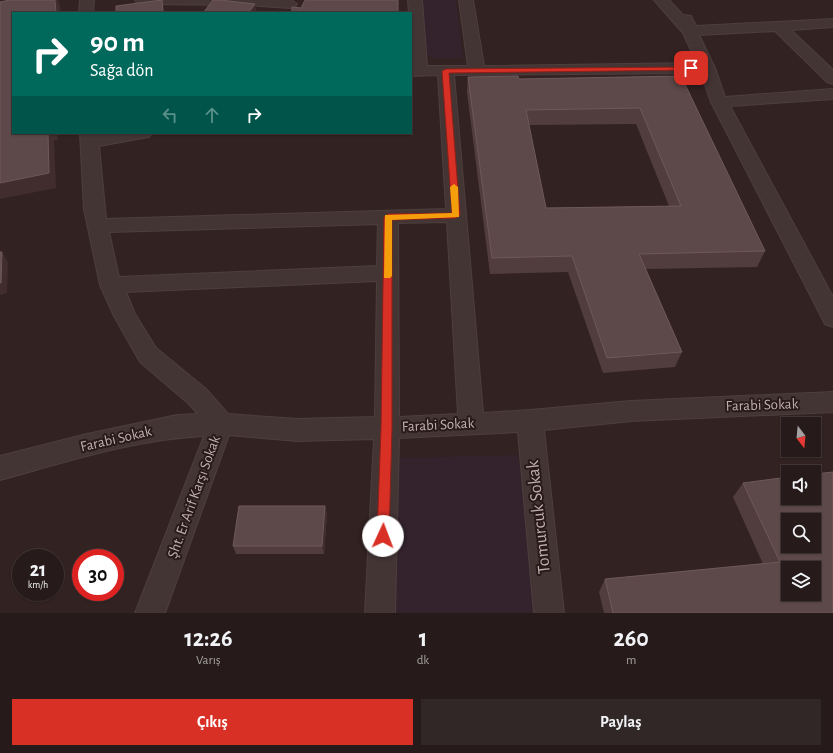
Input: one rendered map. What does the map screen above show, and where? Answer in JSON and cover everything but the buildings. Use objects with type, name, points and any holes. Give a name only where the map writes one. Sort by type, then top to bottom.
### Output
[{"type":"street","points":[[86,12],[87,0]]},
{"type":"street","points":[[142,0],[245,1],[289,6]]},
{"type":"street","points":[[415,0],[415,71],[707,68]]},
{"type":"street","points":[[466,0],[477,71]]},
{"type":"street","points":[[662,0],[690,31]]},
{"type":"street","points":[[680,0],[690,31],[707,68],[719,102],[827,294],[833,318]]},
{"type":"street","points":[[690,31],[833,23]]},
{"type":"street","points":[[779,26],[833,79]]},
{"type":"street","points":[[446,71],[471,423]]},
{"type":"street","points":[[719,102],[833,94]]},
{"type":"street","points":[[89,138],[132,134]]},
{"type":"street","name":"Şht. Er Arif Karşı Sokak","points":[[89,138],[94,209],[97,226],[108,276],[125,316],[148,355],[197,396],[221,424],[150,613]]},
{"type":"street","points":[[97,226],[456,215]]},
{"type":"street","points":[[380,613],[386,428],[388,217]]},
{"type":"street","points":[[112,285],[387,273]]},
{"type":"street","name":"Farabi Sokak","points":[[0,468],[88,445],[177,426],[221,424],[297,430],[386,428],[530,421],[631,411],[833,402]]},
{"type":"street","name":"Tomurcuk Sokak","points":[[530,421],[549,613]]},
{"type":"shaded area","points":[[419,0],[456,0],[463,58],[433,58],[424,54]]},
{"type":"shaded area","points":[[518,455],[538,613],[394,613],[394,458]]},
{"type":"slow traffic","points":[[387,276],[388,217],[456,215],[454,187]]},
{"type":"route","points":[[383,536],[386,428],[388,217],[456,215],[446,71],[691,68]]}]
